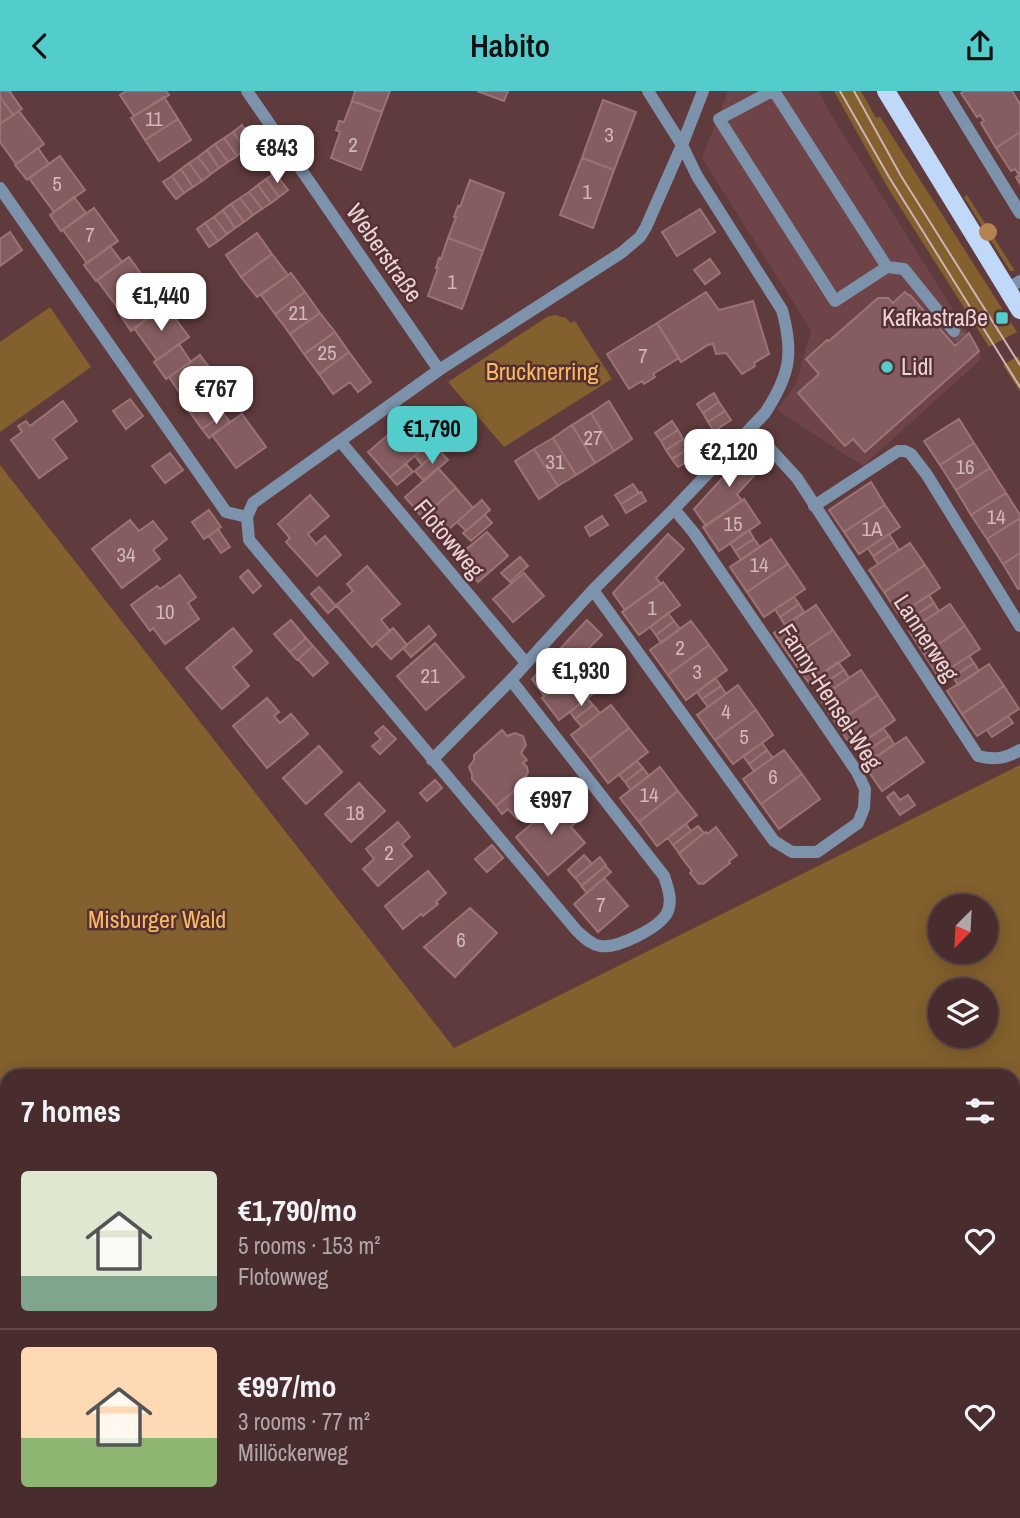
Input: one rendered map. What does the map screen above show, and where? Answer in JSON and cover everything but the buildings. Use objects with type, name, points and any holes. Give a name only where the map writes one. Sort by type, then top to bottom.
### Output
[{"type":"main road","points":[[886,91],[1014,285],[1020,310]]},
{"type":"street","name":"Weberstraße","points":[[247,91],[439,370]]},
{"type":"street","points":[[432,761],[765,413],[777,395],[785,375],[789,351],[782,310],[697,176],[682,145],[648,91]]},
{"type":"street","points":[[511,680],[664,876],[669,889],[670,903],[667,912],[660,922],[626,941],[602,947],[577,932],[249,540],[247,517],[253,503],[439,370],[621,253],[640,237],[682,145],[703,91]]},
{"type":"street","points":[[719,119],[773,91],[887,267]]},
{"type":"street","points":[[944,91],[1020,213]]},
{"type":"street","points":[[698,106],[719,119],[835,301],[887,267],[904,269],[954,331]]},
{"type":"street","points":[[0,187],[226,512],[247,517]]},
{"type":"street","name":"Lannerweg","points":[[751,428],[797,478],[978,756],[995,760],[1011,756],[1020,750]]},
{"type":"street","name":"Flotowweg","points":[[340,441],[526,663]]},
{"type":"street","points":[[814,506],[898,451],[911,454],[927,475],[1020,626]]},
{"type":"street","name":"Fanny-Hensel-Weg","points":[[593,590],[774,841],[792,852],[817,852],[858,823],[864,808],[865,789],[857,772],[694,533],[674,509]]},
{"type":"shaded area","points":[[728,91],[819,91],[828,110],[979,351],[981,359],[863,466],[777,410],[796,384],[811,330],[702,158]]},
{"type":"green space","points":[[834,91],[861,91],[1017,332],[989,347],[888,188]]},
{"type":"green space","points":[[967,195],[1015,271],[1010,271],[964,197]]},
{"type":"green space","points":[[50,307],[91,367],[0,432],[0,342]]},
{"type":"green space","name":"Brucknerring","points":[[555,315],[566,318],[570,323],[575,321],[612,379],[504,447],[448,382],[547,317]]},
{"type":"green space","points":[[1018,356],[1020,360],[1020,392],[1003,365]]},
{"type":"green space","name":"Misburger Wald","points":[[0,465],[454,1048],[1020,765],[1020,1069],[0,1069]]},
{"type":"tunnel","points":[[954,331],[962,339]]},
{"type":"tram line","points":[[840,91],[889,177],[1020,387]]},
{"type":"tram line","points":[[854,91],[901,176],[1020,365]]},
{"type":"place","name":"Kafkastraße","points":[[1002,318]]},
{"type":"place","name":"Lidl","points":[[887,367]]}]
